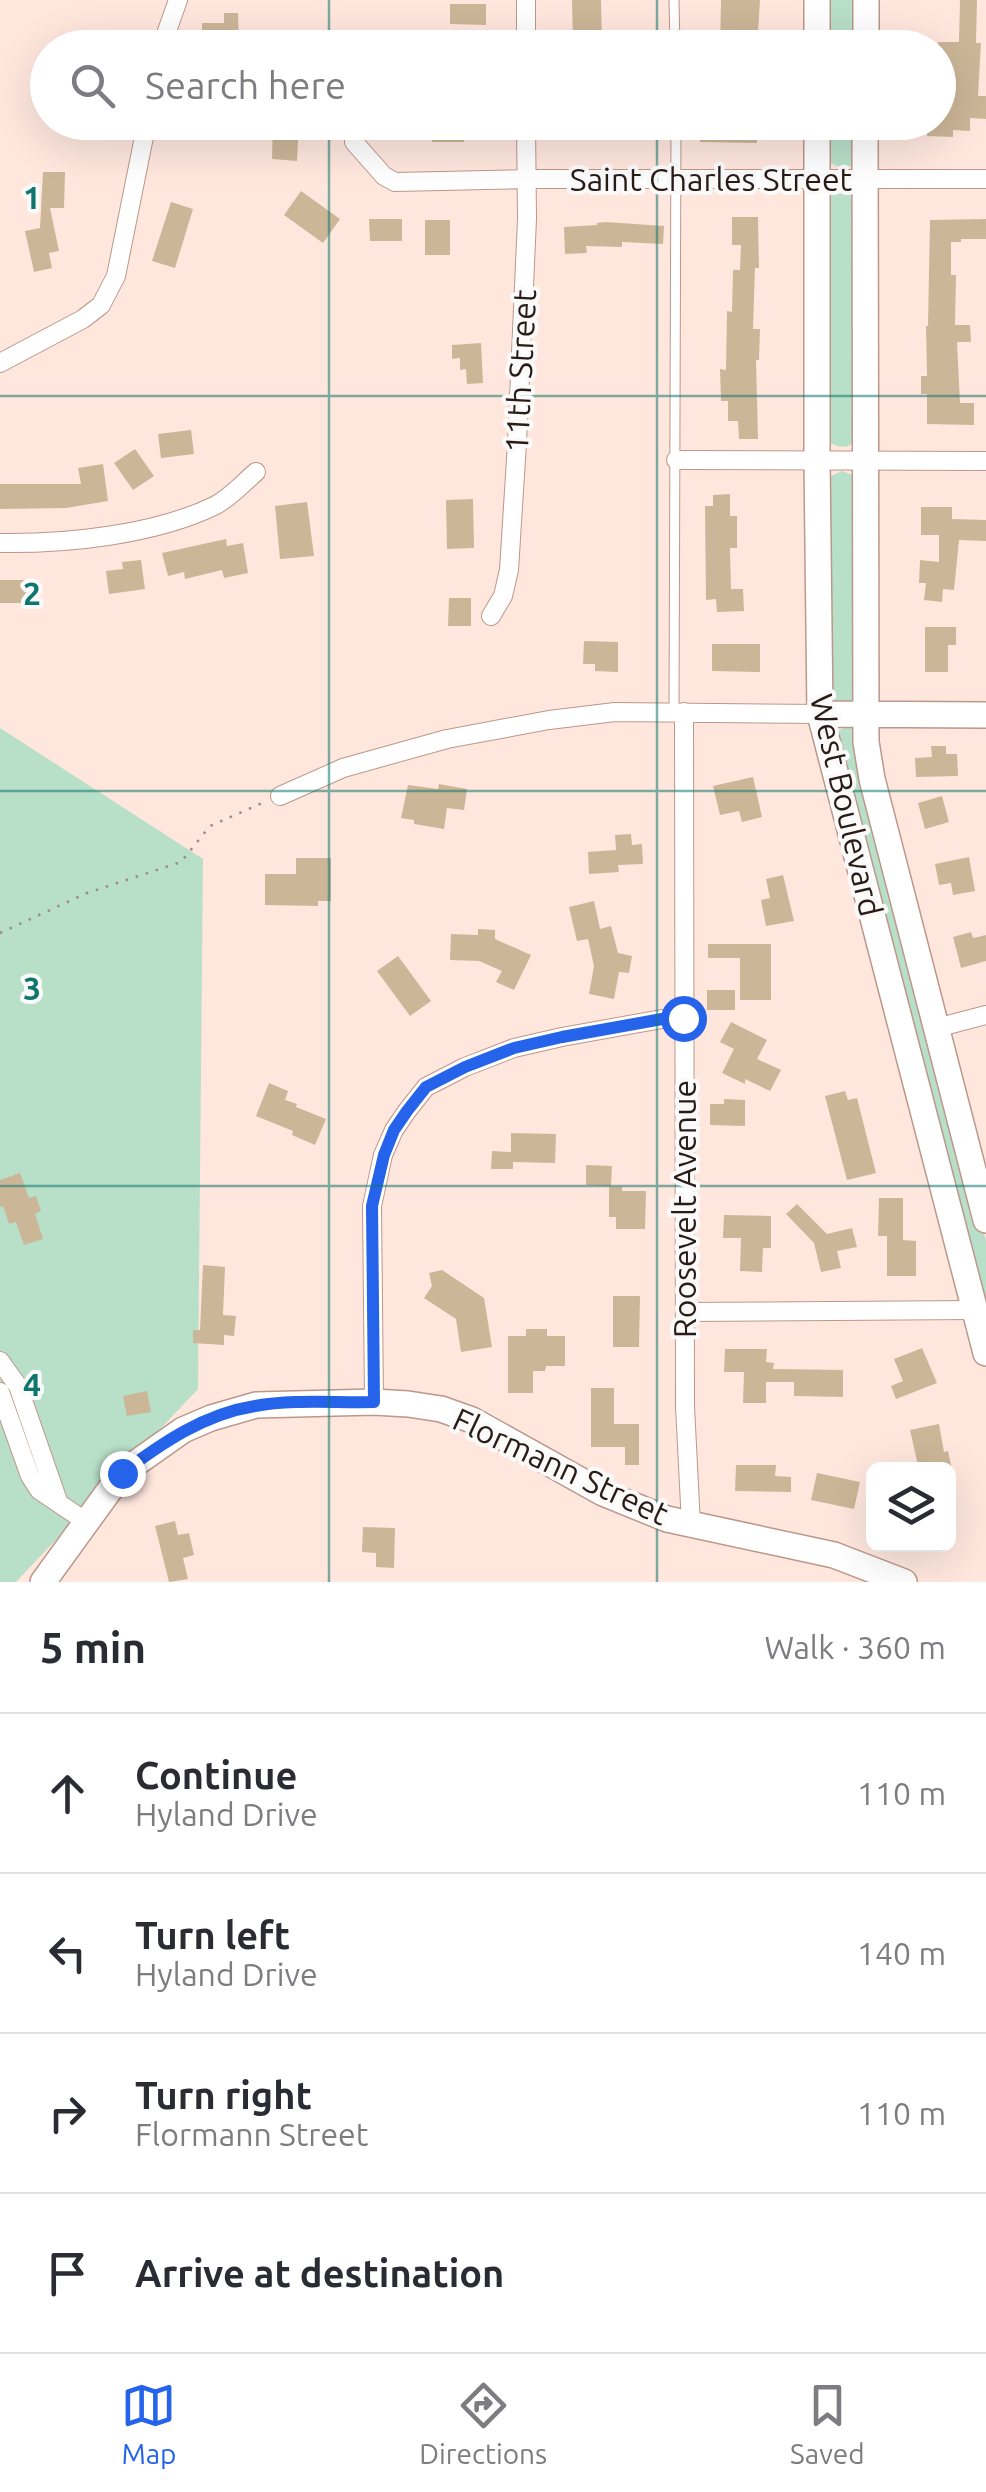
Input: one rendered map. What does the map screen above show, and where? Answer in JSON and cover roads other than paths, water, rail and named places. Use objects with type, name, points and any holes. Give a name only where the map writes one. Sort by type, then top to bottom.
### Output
[{"type":"street","points":[[167,30],[178,0]]},
{"type":"street","points":[[526,0],[526,30]]},
{"type":"street","points":[[817,0],[817,30]]},
{"type":"street","points":[[866,0],[866,30]]},
{"type":"street","points":[[0,364],[83,319],[101,305],[116,276],[143,140]]},
{"type":"street","name":"11th Street","points":[[490,616],[503,596],[509,570],[518,443],[526,140]]},
{"type":"street","name":"West Boulevard","points":[[817,140],[820,714],[986,1353]]},
{"type":"street","name":"West Boulevard","points":[[866,140],[865,714],[872,780],[986,1220]]},
{"type":"street","name":"Saint Charles Street","points":[[354,142],[384,176],[395,182],[986,179]]},
{"type":"street","points":[[676,460],[986,461]]},
{"type":"street","points":[[0,543],[68,541],[165,524],[217,505],[256,472]]},
{"type":"street","name":"Roosevelt Avenue","points":[[679,712],[685,1406],[691,1525]]},
{"type":"street","points":[[280,796],[343,768],[447,739],[579,715],[865,714],[984,721]]},
{"type":"street","points":[[936,1028],[986,1014]]},
{"type":"street","points":[[374,1402],[372,1206],[394,1130],[426,1087],[514,1048],[683,1018]]},
{"type":"street","points":[[686,1312],[975,1310]]},
{"type":"street","points":[[0,1361],[18,1386],[58,1501]]},
{"type":"street","points":[[0,1392],[30,1476],[39,1490],[86,1521]]},
{"type":"street","name":"Flormann Street","points":[[43,1582],[122,1473],[184,1430],[256,1405],[374,1402],[440,1409],[472,1420],[603,1492],[653,1514],[834,1555],[904,1582]]},
{"type":"lane","points":[[674,0],[675,30]]},
{"type":"lane","points":[[676,140],[679,712]]}]
